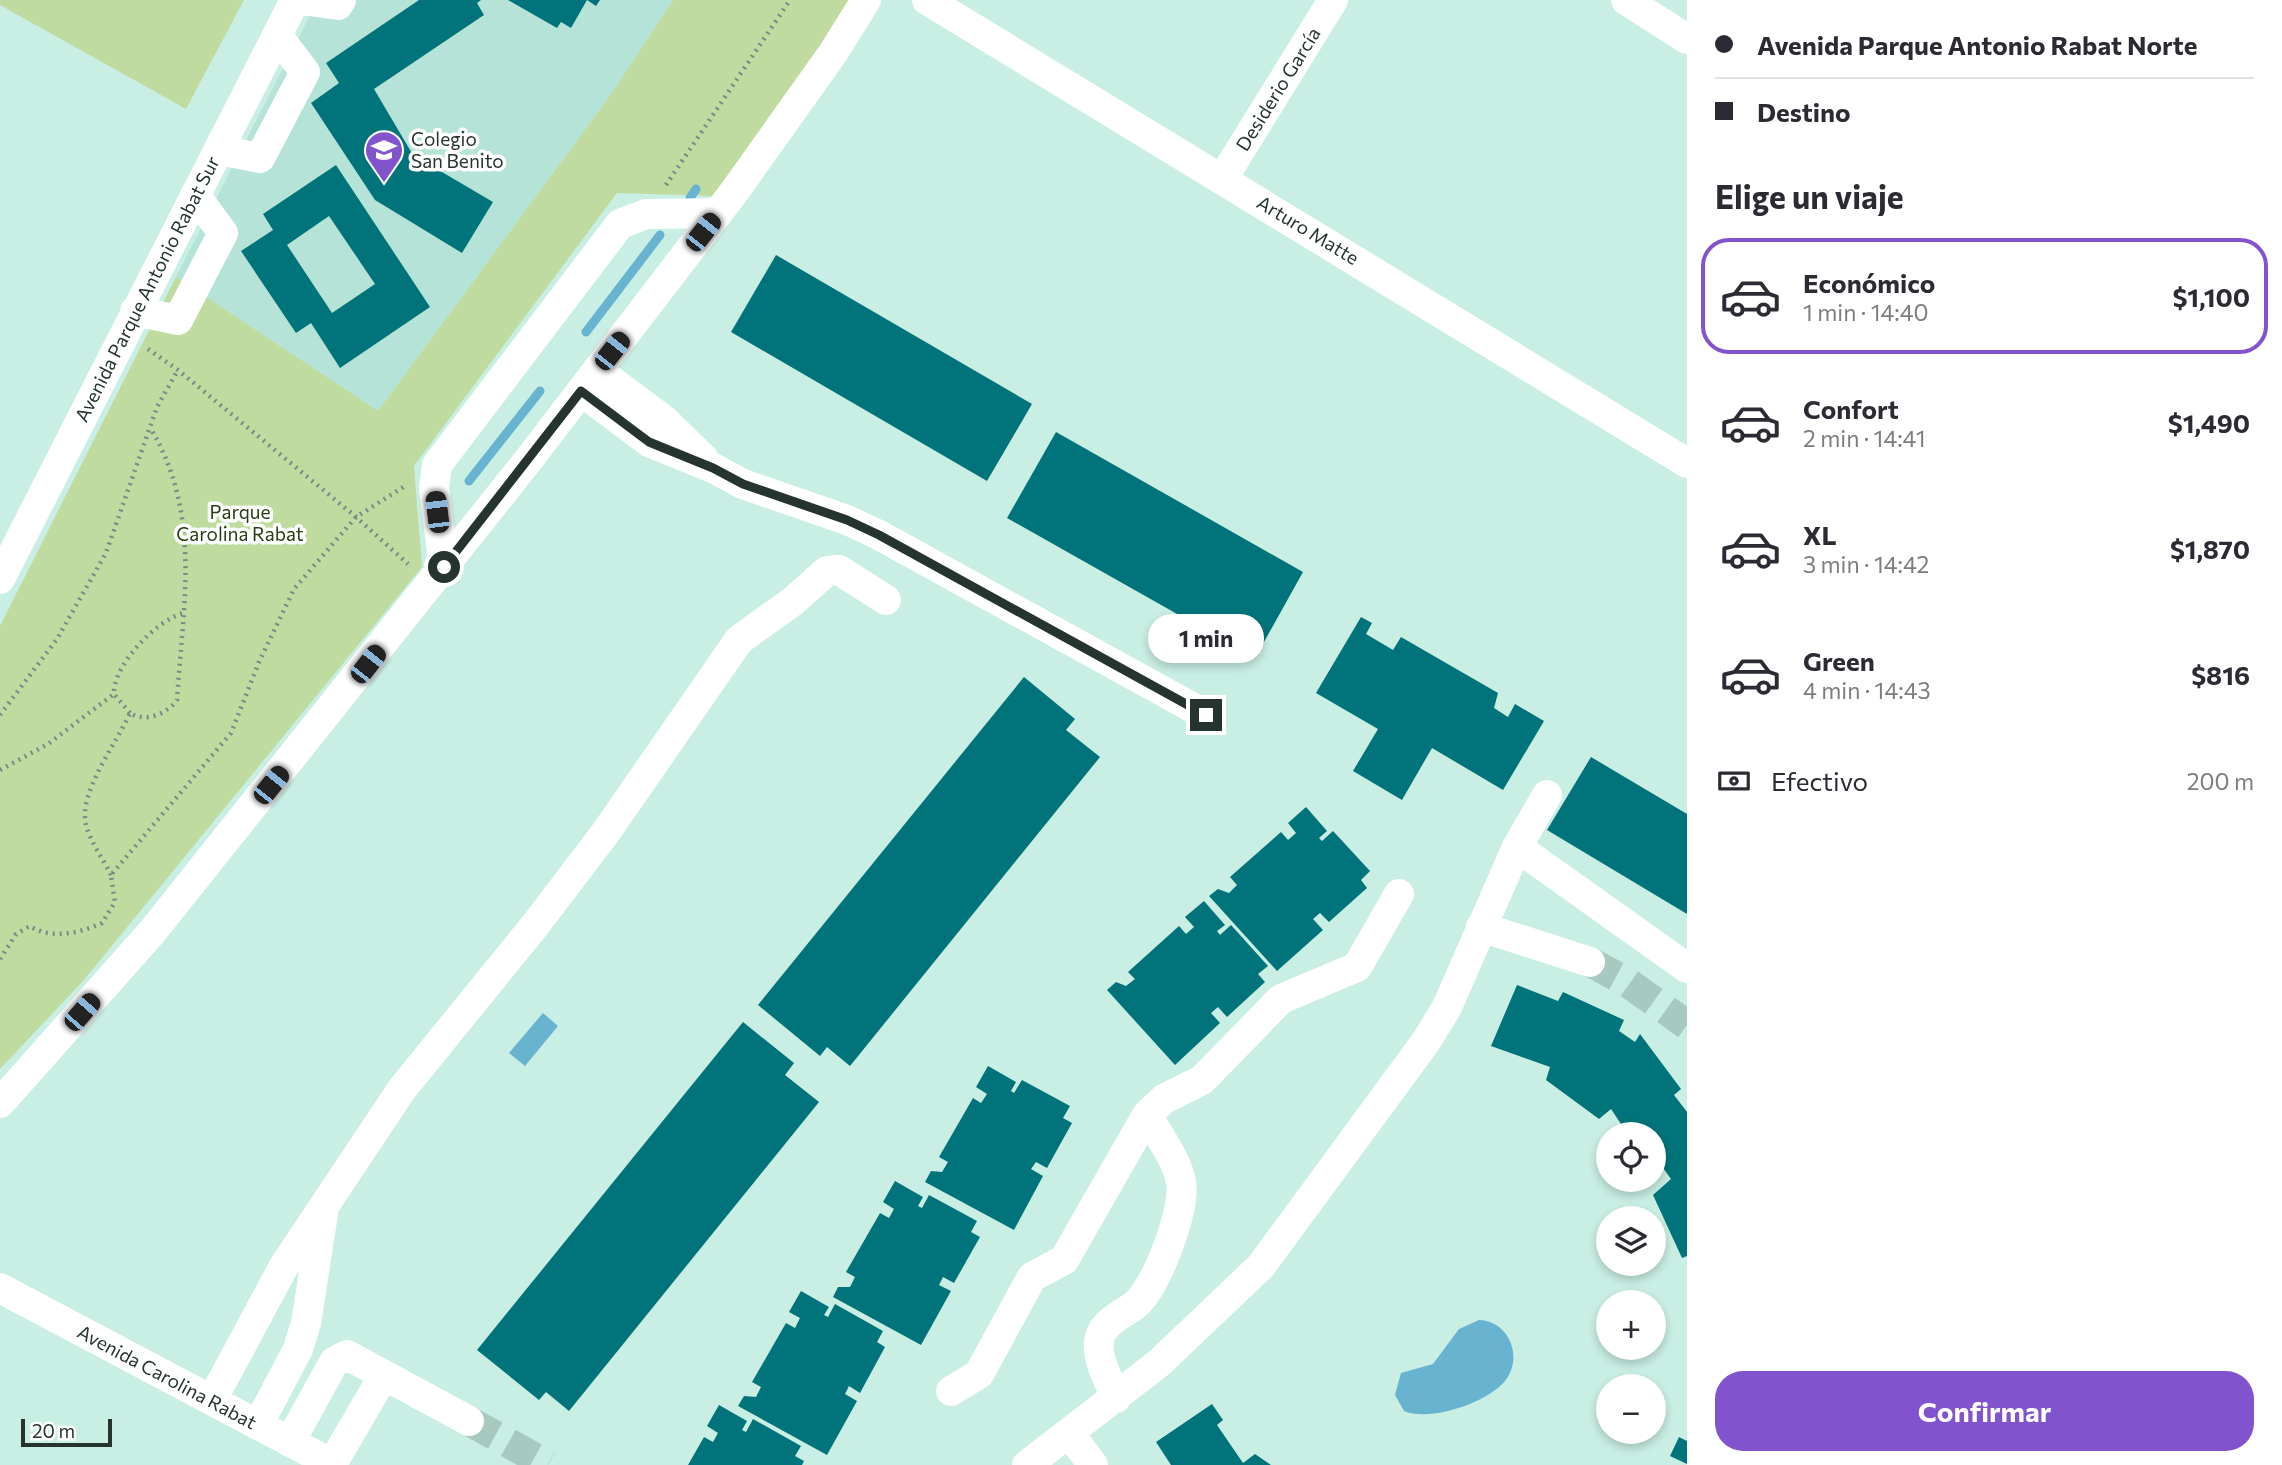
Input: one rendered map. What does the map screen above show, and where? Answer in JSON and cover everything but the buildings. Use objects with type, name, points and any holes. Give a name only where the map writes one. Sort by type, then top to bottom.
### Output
[{"type":"street","name":"Avenida Parque Antonio Rabat Sur","points":[[0,579],[295,0]]},
{"type":"street","points":[[302,0],[338,5],[341,0]]},
{"type":"street","points":[[0,1103],[152,932],[437,576],[718,212],[833,53],[866,0]]},
{"type":"street","name":"Arturo Matte","points":[[927,0],[1687,463]]},
{"type":"street","name":"Desiderio García","points":[[1223,178],[1333,0]]},
{"type":"street","points":[[1626,0],[1687,39]]},
{"type":"street","points":[[219,150],[260,158],[305,72],[277,35]]},
{"type":"street","points":[[130,322],[178,320],[223,233],[195,195]]},
{"type":"street","points":[[437,576],[434,488],[437,465],[620,224],[646,214],[718,212]]},
{"type":"street","points":[[589,381],[649,442],[713,468],[743,484],[847,520],[879,535],[1206,715]]},
{"type":"street","points":[[212,1400],[284,1265],[402,1089],[606,832],[739,640],[792,602],[827,571],[839,570],[886,600]]},
{"type":"street","points":[[1027,1465],[1159,1363],[1261,1266],[1427,1040],[1447,1007],[1517,847],[1547,795]]},
{"type":"street","points":[[1517,847],[1687,968]]},
{"type":"street","points":[[951,1391],[979,1374],[1032,1278],[1064,1260],[1147,1115],[1164,1099],[1202,1080],[1281,999],[1357,967],[1399,894]]},
{"type":"street","points":[[1481,927],[1590,962]]},
{"type":"street","points":[[1116,1398],[1102,1361],[1099,1340],[1110,1321],[1138,1303],[1156,1277],[1183,1201],[1181,1179],[1147,1115]]},
{"type":"street","points":[[258,1425],[302,1336],[325,1203]]},
{"type":"street","name":"Avenida Carolina Rabat","points":[[0,1288],[212,1400],[315,1458]]},
{"type":"street","points":[[315,1458],[334,1362],[347,1355],[469,1421]]},
{"type":"street","points":[[315,1458],[384,1375]]},
{"type":"street","points":[[1069,1433],[1093,1465]]},
{"type":"path","points":[[646,214],[729,95],[790,0]]},
{"type":"path","points":[[130,322],[178,370],[356,517],[437,576]]},
{"type":"path","points":[[0,715],[57,639],[106,553],[157,407],[178,370]]},
{"type":"path","points":[[151,429],[165,452],[184,513],[187,569],[177,700],[170,709],[148,718],[130,713],[114,694],[113,681],[145,640],[168,617],[183,613]]},
{"type":"path","points":[[111,875],[231,733],[286,602],[356,517],[437,465]]},
{"type":"path","points":[[0,770],[48,744],[114,694]]},
{"type":"path","points":[[0,959],[23,929],[30,926],[40,933],[60,934],[102,923],[115,902],[111,875],[86,826],[85,811],[97,775],[130,713]]},
{"type":"shaded area","name":"Colegio San Benito","points":[[318,0],[673,0],[614,90],[378,411],[176,277]]},
{"type":"shaded area","points":[[543,1013],[558,1026],[525,1066],[509,1053]]},
{"type":"shaded area","points":[[1479,1320],[1498,1327],[1510,1342],[1513,1361],[1511,1372],[1505,1381],[1485,1397],[1458,1408],[1428,1414],[1404,1411],[1395,1395],[1401,1373],[1433,1364],[1459,1329]]},
{"type":"green space","points":[[0,0],[244,0],[186,109],[0,5]]},
{"type":"green space","name":"Parque Carolina Rabat","points":[[673,0],[850,0],[794,85],[713,196],[617,193],[414,466],[422,567],[83,981],[0,1069],[0,626],[176,277],[378,411],[614,90]]},
{"type":"waterway","points":[[690,198],[696,189]]},
{"type":"waterway","points":[[586,332],[660,235]]},
{"type":"waterway","points":[[469,481],[540,391]]},
{"type":"tunnel","points":[[1590,962],[1627,982],[1687,1025]]},
{"type":"tunnel","points":[[469,1421],[548,1465]]},
{"type":"place","name":"Colegio San Benito","points":[[384,184]]},
{"type":"route","points":[[444,567],[581,391],[649,442],[713,468],[743,484],[847,520],[879,535],[1206,715]]}]
